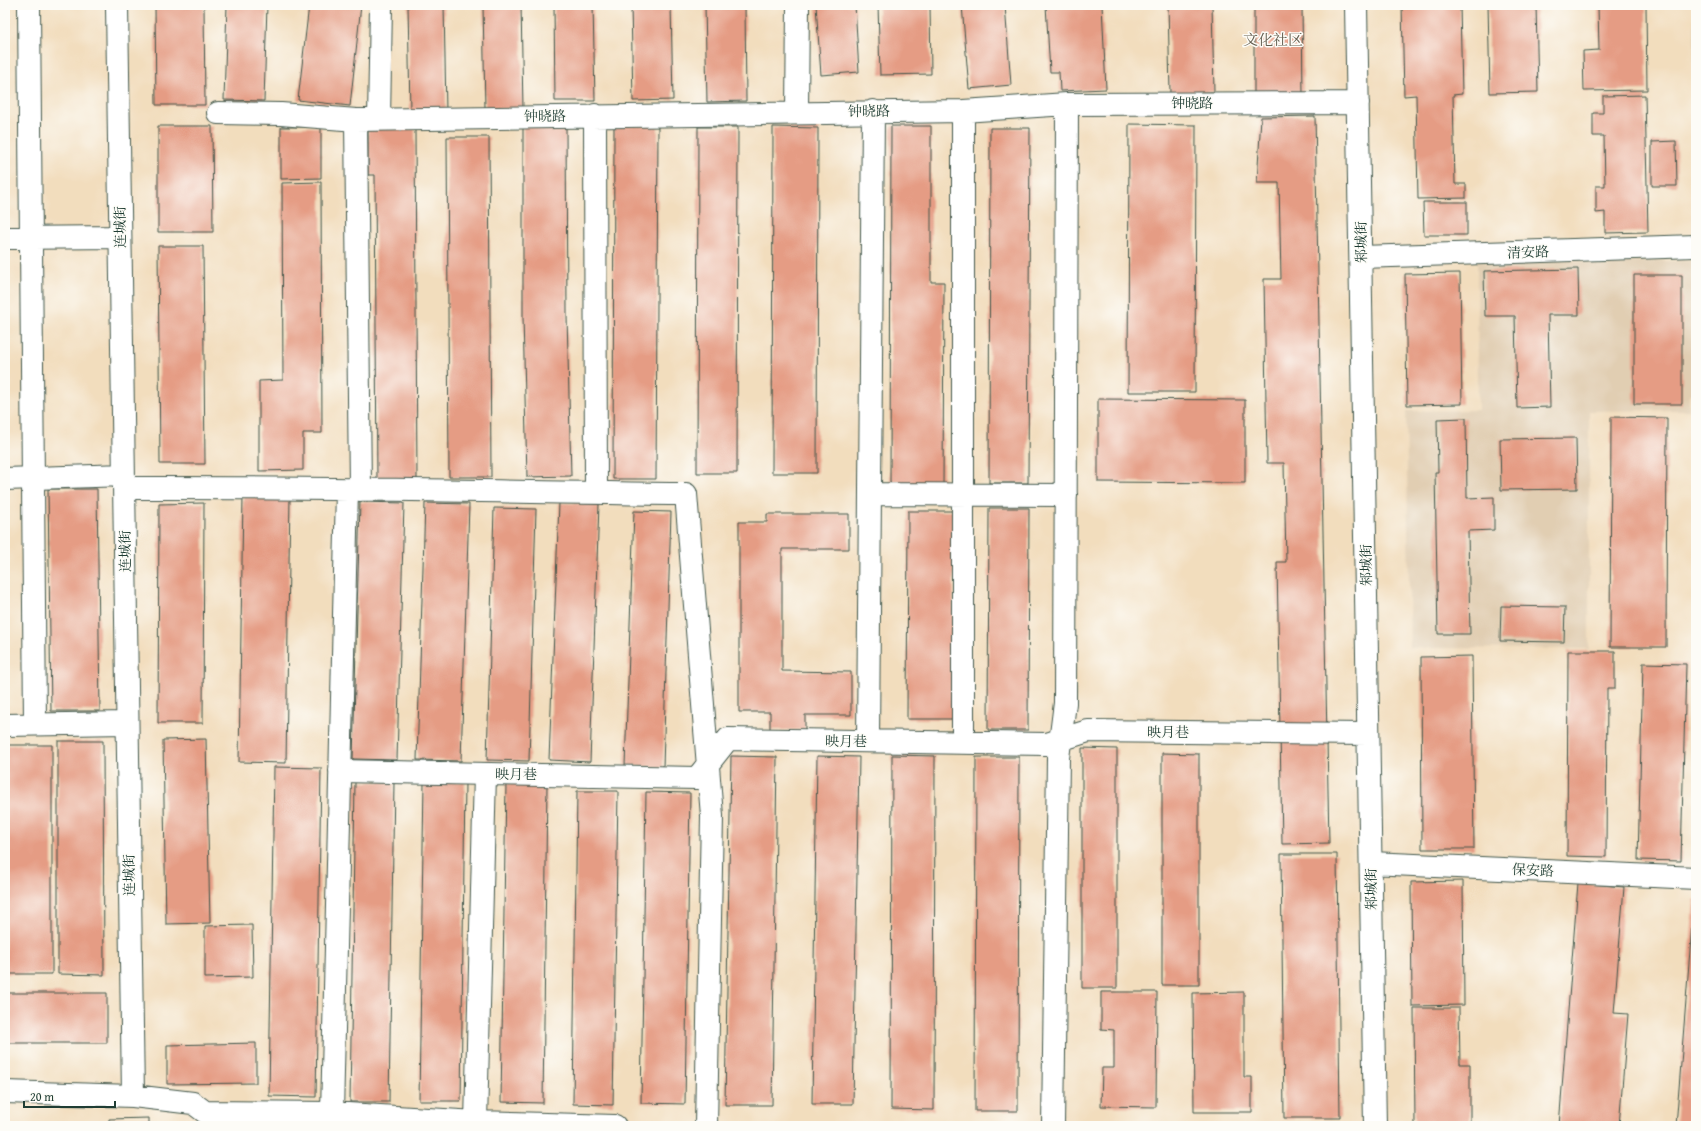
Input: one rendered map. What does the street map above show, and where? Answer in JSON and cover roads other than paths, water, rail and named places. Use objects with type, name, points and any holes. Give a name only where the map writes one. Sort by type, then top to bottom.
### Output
[{"type":"street","points":[[29,5],[35,724]]},
{"type":"street","name":"连城街","points":[[117,5],[133,1096]]},
{"type":"street","points":[[379,119],[381,5]]},
{"type":"street","points":[[797,112],[798,5]]},
{"type":"street","name":"邾城街","points":[[1356,5],[1375,1126]]},
{"type":"street","name":"钟晓路","points":[[218,113],[281,114],[356,120],[797,112],[963,111],[1067,104],[1358,103]]},
{"type":"street","points":[[1053,1126],[1058,758],[1065,703],[1067,104]]},
{"type":"street","points":[[868,741],[872,111]]},
{"type":"street","points":[[963,111],[964,743]]},
{"type":"street","points":[[595,115],[596,493]]},
{"type":"street","points":[[332,1113],[340,771],[354,490],[356,120]]},
{"type":"street","points":[[5,238],[120,236]]},
{"type":"street","name":"清安路","points":[[1361,257],[1696,246]]},
{"type":"street","points":[[5,479],[33,478],[354,490],[686,494],[712,816],[706,1126]]},
{"type":"street","points":[[870,494],[1066,496]]},
{"type":"street","points":[[5,725],[127,723]]},
{"type":"street","name":"映月巷","points":[[340,771],[697,778],[728,739],[1047,744],[1088,731],[1368,734]]},
{"type":"street","points":[[476,1122],[485,774]]},
{"type":"street","name":"保安路","points":[[1370,863],[1696,878]]},
{"type":"street","points":[[5,1092],[133,1096],[193,1104],[206,1119],[332,1113],[476,1122],[615,1126]]},
{"type":"district","name":"文化社区","points":[[1273,39]]}]
